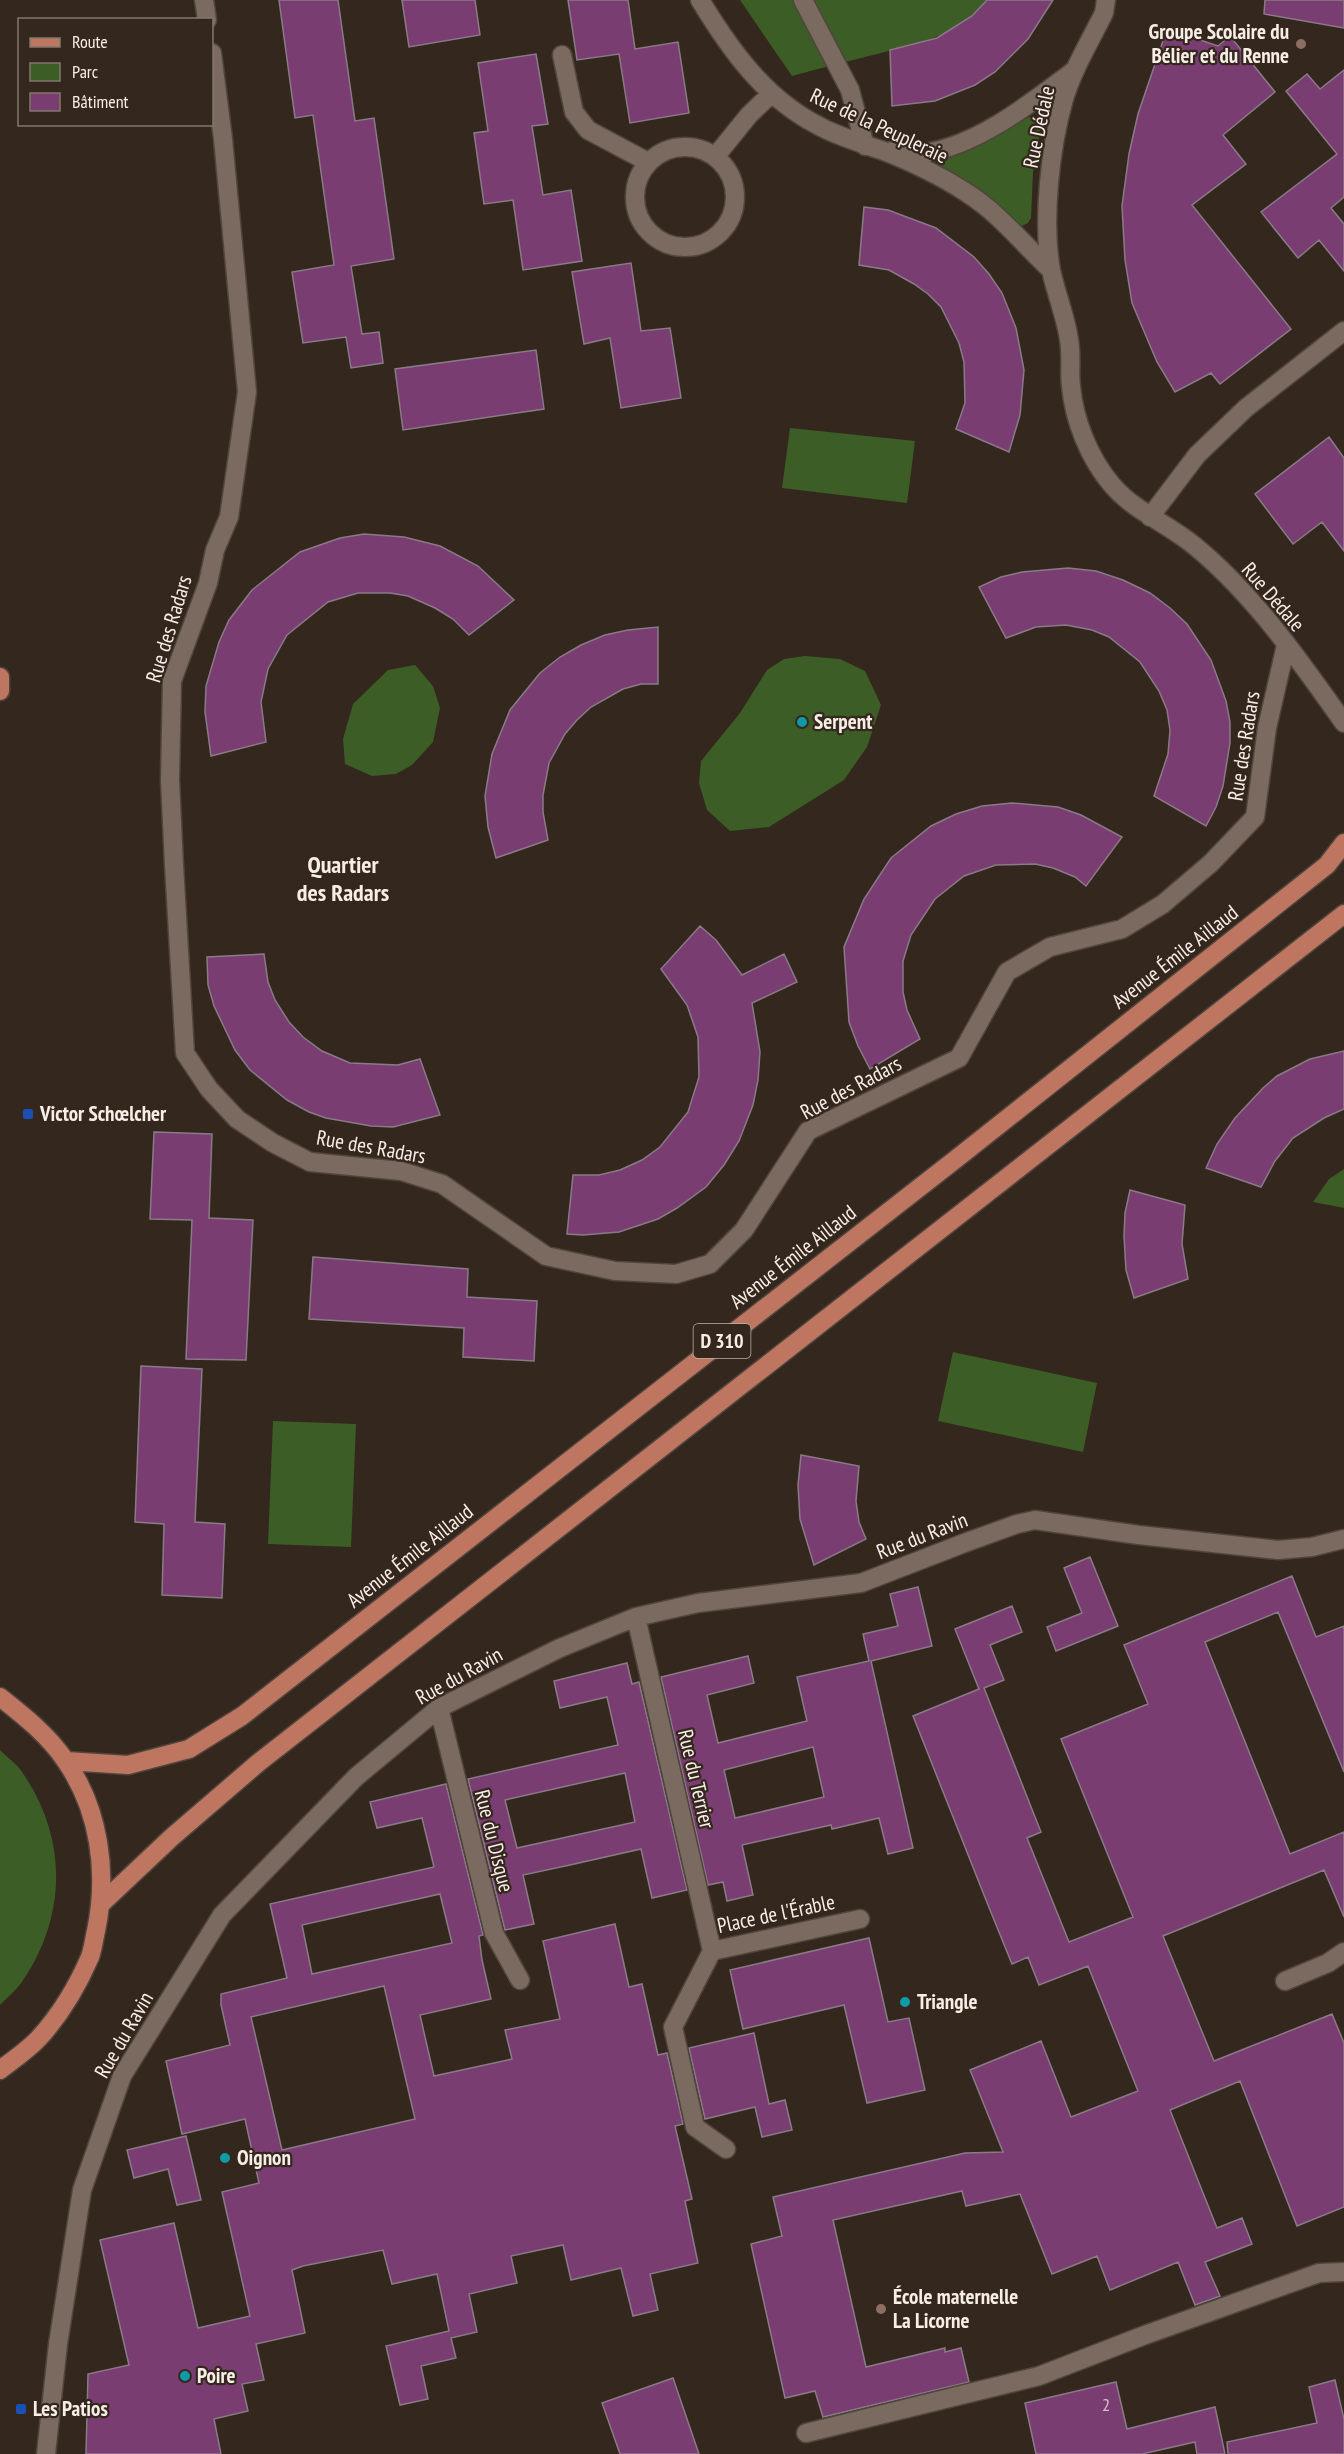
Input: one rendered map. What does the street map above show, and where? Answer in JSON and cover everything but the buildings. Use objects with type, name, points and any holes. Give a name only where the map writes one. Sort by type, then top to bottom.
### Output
[{"type":"main road","points":[[0,677],[0,692]]},
{"type":"main road","name":"Avenue Émile Aillaud","points":[[66,1761],[128,1765],[138,1763],[189,1749],[242,1716],[1328,865],[1344,843]]},
{"type":"main road","name":"D 310","points":[[102,1903],[172,1837],[258,1763],[1344,914]]},
{"type":"main road","points":[[0,1697],[35,1724],[66,1761],[84,1793],[96,1828],[102,1874],[102,1903],[91,1955],[69,2001],[38,2040],[0,2070]]},
{"type":"street","points":[[204,0],[207,18]]},
{"type":"street","name":"Rue de la Peupleraie","points":[[700,0],[728,42],[771,94],[789,108],[821,127],[873,148],[966,192],[1006,224],[1023,244],[1051,270]]},
{"type":"street","points":[[803,0],[850,90],[873,148],[924,153],[968,140],[1029,105],[1076,70]]},
{"type":"street","name":"Rue Dédale","points":[[1107,0],[1104,13],[1064,99],[1047,213],[1051,270],[1070,340],[1070,384],[1075,410],[1095,461],[1111,484],[1125,499],[1195,546],[1242,592],[1286,645],[1344,723]]},
{"type":"street","points":[[562,55],[574,112],[588,129],[648,162]]},
{"type":"street","name":"Rue des Radars","points":[[213,61],[223,139],[247,392],[229,517],[215,549],[208,583],[172,681],[170,780],[174,877],[185,1053],[209,1089],[237,1119],[273,1143],[310,1162],[402,1171],[442,1184],[546,1256],[615,1270],[676,1274],[710,1264],[744,1230],[808,1131],[958,1058],[1007,972],[1050,948],[1122,929],[1163,904],[1211,863],[1255,817],[1267,728],[1286,645]]},
{"type":"street","points":[[715,157],[749,115],[771,94]]},
{"type":"street","points":[[693,147],[715,157],[731,176],[735,199],[728,223],[711,240],[688,248],[664,244],[645,229],[635,207],[636,183],[648,162],[669,149],[693,147]]},
{"type":"street","points":[[1150,517],[1197,455],[1246,408],[1344,331]]},
{"type":"street","name":"Rue du Ravin","points":[[46,2454],[58,2344],[82,2190],[122,2076],[222,1915],[356,1777],[439,1708],[560,1648],[636,1617],[698,1603],[861,1583],[977,1538],[1035,1520],[1139,1535],[1278,1550],[1312,1547],[1344,1539]]},
{"type":"street","name":"Rue du Terrier","points":[[636,1617],[712,1951]]},
{"type":"street","name":"Rue du Disque","points":[[439,1708],[494,1933],[520,1980]]},
{"type":"street","name":"Place de l'Érable","points":[[726,2149],[694,2127],[673,2027],[712,1951],[860,1919]]},
{"type":"street","points":[[1285,1980],[1328,1963],[1344,1952]]},
{"type":"street","points":[[806,2433],[1039,2376],[1145,2335],[1319,2273],[1344,2272]]},
{"type":"green space","points":[[740,0],[986,0],[963,22],[937,36],[908,46],[792,76]]},
{"type":"green space","points":[[1035,116],[1041,126],[1033,173],[1031,218],[1022,226],[981,192],[940,165],[945,155]]},
{"type":"green space","points":[[790,428],[915,441],[907,503],[782,488]]},
{"type":"green space","points":[[805,656],[840,659],[865,671],[881,705],[867,747],[844,780],[769,827],[730,831],[707,810],[699,783],[701,761],[740,713],[767,670],[784,659]]},
{"type":"green space","points":[[415,665],[433,686],[440,708],[433,742],[412,765],[396,774],[372,776],[345,764],[343,739],[353,704],[388,670]]},
{"type":"green space","points":[[1344,1169],[1344,1208],[1313,1202],[1329,1179]]},
{"type":"green space","points":[[953,1352],[1097,1383],[1083,1452],[938,1421]]},
{"type":"green space","points":[[273,1421],[356,1424],[351,1547],[268,1544]]},
{"type":"green space","points":[[0,1750],[20,1769],[37,1797],[48,1823],[54,1850],[56,1877],[54,1904],[37,1957],[22,1982],[0,2005]]},
{"type":"place","name":"Groupe Scolaire du Bélier et du Renne","points":[[1301,44]]},
{"type":"place","name":"Serpent","points":[[802,722]]},
{"type":"place","name":"Victor Schœlcher","points":[[28,1114]]},
{"type":"place","name":"Triangle","points":[[905,2002]]},
{"type":"place","name":"Oignon","points":[[225,2158]]},
{"type":"place","name":"École maternelle La Licorne","points":[[881,2309]]},
{"type":"place","name":"Poire","points":[[185,2376]]},
{"type":"place","name":"Les Patios","points":[[21,2409]]},
{"type":"district","name":"Quartier des Radars","points":[[343,879]]}]
